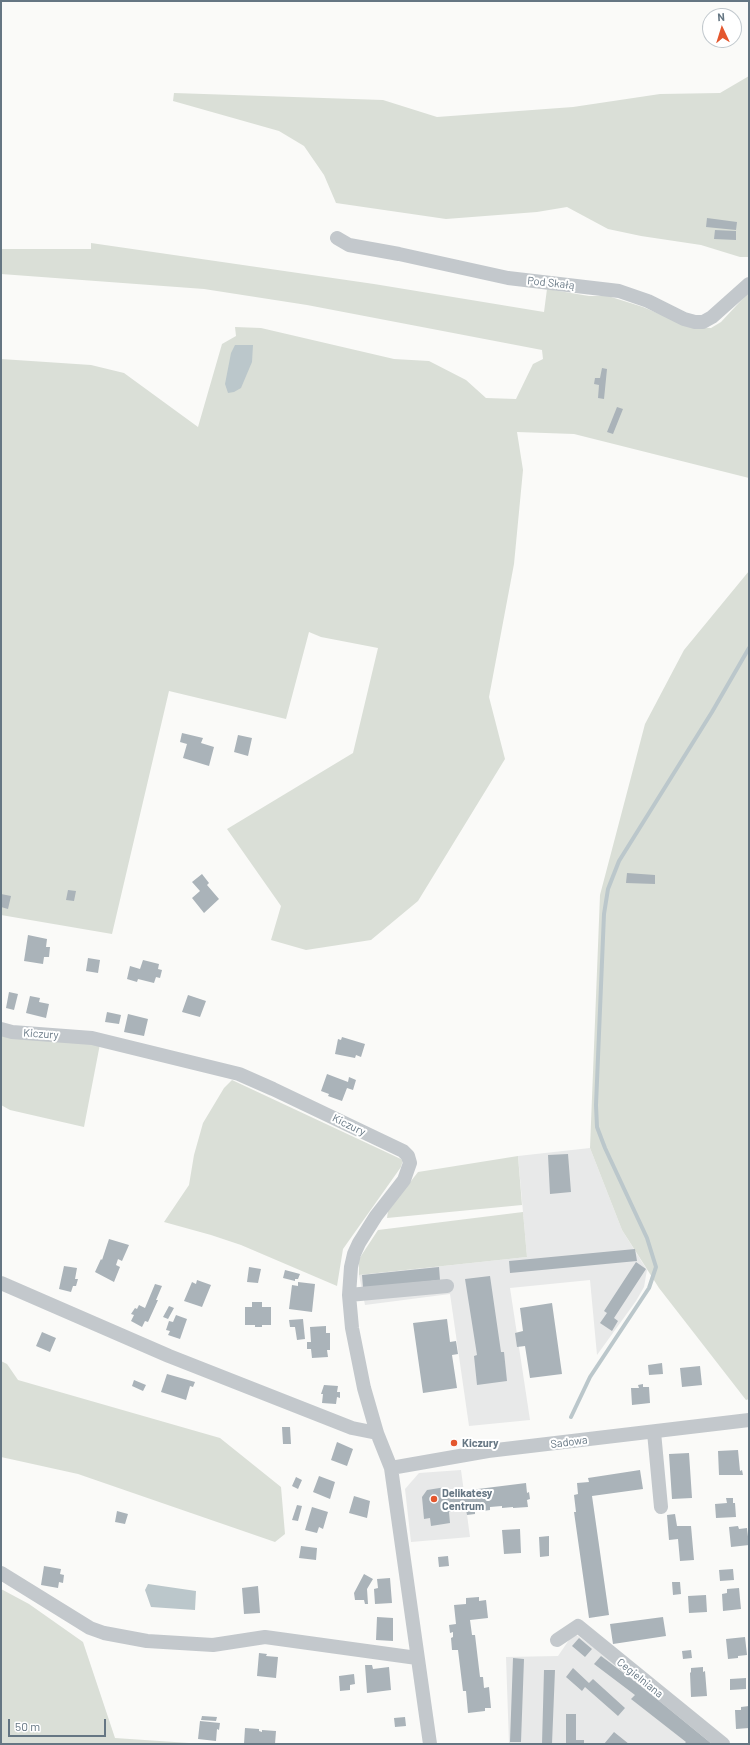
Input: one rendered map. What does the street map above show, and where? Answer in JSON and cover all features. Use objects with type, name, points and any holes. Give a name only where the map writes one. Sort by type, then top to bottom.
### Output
[{"type":"street","name":"Pod Skałą","points":[[337,238],[349,245],[399,254],[508,278],[619,292],[648,301],[684,319],[696,322],[703,322],[712,317],[749,284]]},
{"type":"street","name":"Kiczury","points":[[1,1029],[12,1032],[92,1038],[239,1074],[402,1151],[408,1156],[410,1164],[408,1172],[359,1243],[351,1267],[349,1295],[357,1360],[377,1433],[391,1468],[430,1744]]},
{"type":"street","points":[[1,1283],[168,1356],[352,1428],[377,1433]]},
{"type":"street","points":[[349,1295],[447,1286]]},
{"type":"street","name":"Sadowa","points":[[391,1468],[488,1451],[749,1420]]},
{"type":"street","points":[[654,1432],[661,1507]]},
{"type":"street","points":[[1,1572],[90,1628],[104,1633],[147,1641],[213,1645],[265,1637],[417,1658]]},
{"type":"street","name":"Cegielniana","points":[[557,1640],[578,1626],[723,1744]]},
{"type":"shaded area","points":[[749,76],[749,257],[740,257],[701,245],[641,236],[608,229],[567,207],[537,212],[446,219],[336,203],[324,175],[304,146],[279,131],[173,101],[174,93],[383,100],[437,117],[573,107],[660,94],[720,93]]},
{"type":"shaded area","points":[[91,243],[374,284],[544,312],[547,289],[589,296],[608,296],[643,307],[691,327],[711,328],[721,322],[749,292],[749,478],[574,434],[517,432],[523,470],[514,564],[489,697],[505,759],[418,901],[371,940],[306,950],[271,940],[281,906],[227,829],[353,753],[378,648],[321,637],[309,632],[286,719],[169,691],[112,934],[1,915],[1,359],[91,365],[124,373],[198,427],[222,344],[236,336],[235,327],[261,328],[394,359],[429,361],[466,380],[486,398],[516,399],[533,364],[543,359],[542,350],[307,305],[204,289],[1,274],[1,249],[91,249]]},
{"type":"shaded area","points":[[235,345],[253,345],[252,362],[241,388],[234,392],[228,393],[225,384],[231,353]]},
{"type":"shaded area","points":[[749,571],[749,1399],[746,1400],[659,1288],[622,1230],[590,1148],[600,895],[645,724],[684,650]]},
{"type":"shaded area","points":[[1,1034],[100,1044],[84,1127],[10,1110],[1,1105]]},
{"type":"shaded area","points":[[232,1080],[403,1160],[401,1167],[343,1249],[337,1286],[241,1245],[164,1222],[189,1185],[194,1155],[203,1123],[224,1088]]},
{"type":"shaded area","points":[[590,1148],[622,1230],[647,1270],[644,1287],[636,1301],[597,1355],[590,1280],[510,1288],[530,1420],[469,1426],[450,1294],[365,1305],[359,1275],[527,1257],[518,1156]]},
{"type":"shaded area","points":[[518,1156],[522,1205],[387,1218],[388,1211],[418,1172]]},
{"type":"shaded area","points":[[523,1212],[527,1257],[359,1275],[359,1259],[378,1230]]},
{"type":"shaded area","points":[[1,1361],[7,1364],[18,1380],[220,1438],[281,1487],[285,1534],[275,1542],[78,1474],[1,1457]]},
{"type":"shaded area","points":[[461,1470],[470,1537],[411,1542],[405,1489],[419,1473]]},
{"type":"shaded area","points":[[148,1584],[196,1591],[195,1610],[151,1607],[145,1590]]},
{"type":"shaded area","points":[[1,1589],[29,1604],[83,1642],[115,1738],[204,1744],[1,1744]]},
{"type":"shaded area","points":[[575,1634],[605,1655],[717,1744],[509,1744],[506,1657],[558,1656],[571,1637]]},
{"type":"building","points":[[707,218],[737,222],[736,230],[706,227]]},
{"type":"building","points":[[715,230],[736,231],[736,240],[714,239]]},
{"type":"building","points":[[602,368],[607,369],[604,399],[598,398],[599,385],[594,384],[595,378],[600,378]]},
{"type":"building","points":[[617,407],[623,409],[613,434],[607,432]]},
{"type":"building","points":[[182,733],[203,738],[201,743],[214,747],[209,766],[183,758],[187,744],[180,742]]},
{"type":"building","points":[[238,735],[252,738],[248,756],[234,752]]},
{"type":"building","points":[[627,873],[655,875],[655,884],[626,883]]},
{"type":"building","points":[[202,874],[209,883],[207,885],[219,899],[204,913],[192,898],[200,891],[192,882]]},
{"type":"building","points":[[68,890],[76,891],[74,901],[66,900]]},
{"type":"building","points":[[1,894],[11,896],[8,909],[1,907]]},
{"type":"building","points":[[28,935],[47,939],[46,947],[50,947],[49,957],[44,957],[43,964],[24,961]]},
{"type":"building","points":[[88,958],[100,960],[98,973],[86,971]]},
{"type":"building","points":[[143,960],[159,964],[158,969],[162,970],[160,978],[156,977],[154,983],[138,979],[137,982],[127,979],[130,966],[140,969]]},
{"type":"building","points":[[9,992],[18,994],[14,1010],[6,1008]]},
{"type":"building","points":[[188,995],[206,1001],[200,1017],[182,1012]]},
{"type":"building","points":[[30,996],[40,998],[39,1002],[49,1004],[46,1018],[26,1013]]},
{"type":"building","points":[[107,1012],[121,1015],[119,1024],[105,1022]]},
{"type":"building","points":[[128,1014],[148,1019],[144,1036],[124,1032]]},
{"type":"building","points":[[342,1037],[365,1044],[361,1057],[356,1055],[355,1058],[335,1054],[338,1039],[341,1040]]},
{"type":"building","points":[[327,1074],[348,1082],[349,1077],[356,1080],[353,1090],[347,1088],[342,1101],[328,1096],[329,1094],[321,1091]]},
{"type":"building","points":[[568,1154],[571,1192],[550,1194],[548,1155]]},
{"type":"building","points":[[109,1239],[129,1245],[122,1261],[118,1259],[116,1265],[120,1267],[114,1282],[95,1272],[101,1259],[102,1260]]},
{"type":"building","points":[[635,1249],[637,1261],[510,1273],[509,1261]]},
{"type":"building","points":[[636,1262],[646,1269],[614,1318],[618,1321],[612,1331],[600,1323],[607,1313],[604,1311]]},
{"type":"building","points":[[64,1266],[77,1268],[75,1279],[78,1279],[76,1286],[73,1286],[71,1292],[59,1289]]},
{"type":"building","points":[[249,1267],[261,1269],[258,1283],[247,1282]]},
{"type":"building","points":[[439,1267],[440,1280],[363,1288],[362,1275]]},
{"type":"building","points":[[285,1270],[300,1274],[298,1279],[295,1279],[295,1281],[283,1278]]},
{"type":"building","points":[[490,1276],[501,1352],[504,1352],[507,1381],[477,1385],[474,1356],[477,1355],[465,1279]]},
{"type":"building","points":[[197,1280],[211,1285],[202,1307],[184,1301],[192,1282],[196,1284]]},
{"type":"building","points":[[298,1282],[315,1284],[312,1312],[289,1309],[292,1285],[298,1286]]},
{"type":"building","points":[[155,1284],[162,1286],[156,1300],[158,1300],[148,1322],[145,1321],[142,1327],[131,1321],[134,1315],[131,1314],[139,1305],[145,1308]]},
{"type":"building","points":[[252,1302],[262,1302],[262,1307],[271,1307],[271,1325],[255,1327],[255,1325],[245,1325],[245,1307],[252,1307]]},
{"type":"building","points":[[552,1303],[562,1374],[530,1378],[525,1346],[517,1347],[515,1333],[523,1331],[520,1308]]},
{"type":"building","points":[[169,1306],[174,1308],[168,1319],[163,1317]]},
{"type":"building","points":[[176,1315],[187,1319],[180,1339],[168,1335],[170,1331],[166,1330],[169,1321],[173,1322]]},
{"type":"building","points":[[303,1319],[305,1339],[297,1340],[295,1327],[290,1327],[289,1320]]},
{"type":"building","points":[[447,1319],[450,1342],[456,1341],[458,1354],[452,1355],[457,1388],[423,1393],[413,1323]]},
{"type":"building","points":[[326,1326],[326,1333],[330,1333],[330,1350],[327,1350],[328,1357],[312,1358],[311,1349],[307,1349],[307,1342],[311,1342],[310,1327]]},
{"type":"building","points":[[42,1332],[56,1338],[50,1352],[36,1346]]},
{"type":"building","points":[[662,1363],[663,1374],[649,1375],[648,1365]]},
{"type":"building","points":[[700,1366],[702,1385],[682,1387],[680,1368]]},
{"type":"building","points":[[167,1374],[195,1382],[193,1387],[190,1386],[186,1400],[161,1392]]},
{"type":"building","points":[[134,1380],[146,1385],[143,1391],[132,1386]]},
{"type":"building","points":[[643,1384],[643,1387],[649,1387],[650,1403],[632,1405],[631,1388],[639,1388],[638,1385]]},
{"type":"building","points":[[324,1385],[338,1386],[337,1392],[340,1392],[340,1398],[337,1397],[336,1404],[322,1403],[323,1394],[321,1394]]},
{"type":"building","points":[[282,1427],[290,1427],[291,1444],[283,1444]]},
{"type":"building","points":[[337,1442],[353,1449],[347,1466],[331,1460]]},
{"type":"building","points":[[738,1450],[740,1471],[742,1470],[743,1475],[719,1475],[718,1451]]},
{"type":"building","points":[[689,1453],[692,1498],[672,1499],[669,1454]]},
{"type":"building","points":[[640,1470],[643,1489],[592,1496],[609,1615],[589,1618],[574,1512],[576,1512],[574,1495],[578,1494],[577,1483],[589,1482],[588,1478]]},
{"type":"building","points":[[319,1476],[335,1482],[330,1499],[313,1492]]},
{"type":"building","points":[[296,1477],[302,1480],[298,1489],[292,1486]]},
{"type":"building","points":[[526,1483],[527,1493],[529,1492],[530,1499],[527,1500],[528,1507],[490,1507],[490,1510],[475,1512],[475,1514],[467,1515],[466,1510],[449,1512],[450,1523],[431,1526],[430,1518],[424,1519],[422,1497],[427,1490],[446,1487],[446,1493]]},
{"type":"building","points":[[354,1496],[370,1501],[367,1518],[349,1513]]},
{"type":"building","points":[[726,1498],[733,1498],[736,1517],[716,1518],[715,1504],[727,1503]]},
{"type":"building","points":[[297,1505],[302,1506],[298,1521],[292,1520]]},
{"type":"building","points":[[312,1507],[328,1512],[323,1529],[319,1527],[317,1533],[305,1530]]},
{"type":"building","points":[[117,1511],[128,1514],[125,1524],[115,1522]]},
{"type":"building","points":[[675,1514],[677,1526],[691,1526],[694,1560],[680,1561],[678,1539],[669,1540],[667,1515]]},
{"type":"building","points":[[738,1526],[739,1529],[747,1528],[749,1545],[731,1547],[729,1527]]},
{"type":"building","points":[[520,1529],[521,1553],[504,1554],[502,1530]]},
{"type":"building","points":[[549,1536],[549,1556],[540,1557],[539,1537]]},
{"type":"building","points":[[301,1546],[317,1548],[316,1560],[299,1558]]},
{"type":"building","points":[[448,1556],[449,1566],[439,1567],[438,1557]]},
{"type":"building","points":[[44,1566],[61,1569],[60,1574],[64,1575],[63,1583],[59,1582],[58,1588],[41,1585]]},
{"type":"building","points":[[733,1569],[734,1580],[720,1581],[719,1570]]},
{"type":"building","points":[[364,1574],[373,1579],[367,1589],[368,1604],[365,1604],[364,1600],[355,1600],[354,1593]]},
{"type":"building","points":[[390,1578],[392,1603],[375,1604],[374,1589],[378,1588],[377,1579]]},
{"type":"building","points":[[672,1582],[680,1582],[681,1594],[673,1595]]},
{"type":"building","points":[[258,1586],[260,1613],[244,1614],[242,1588]]},
{"type":"building","points":[[739,1588],[741,1609],[723,1611],[722,1594],[727,1593],[727,1589]]},
{"type":"building","points":[[706,1595],[707,1612],[689,1613],[688,1596]]},
{"type":"building","points":[[479,1597],[479,1601],[486,1600],[488,1618],[470,1620],[472,1635],[475,1635],[480,1677],[483,1677],[484,1688],[489,1687],[491,1708],[485,1708],[485,1711],[468,1713],[466,1691],[463,1691],[458,1650],[452,1650],[451,1638],[453,1637],[453,1632],[450,1633],[449,1625],[456,1624],[454,1605],[466,1604],[466,1598]]},
{"type":"building","points":[[377,1617],[393,1618],[393,1641],[376,1640]]},
{"type":"building","points":[[663,1617],[666,1636],[613,1644],[610,1624]]},
{"type":"building","points":[[745,1637],[747,1655],[728,1659],[726,1639]]},
{"type":"building","points":[[579,1638],[592,1649],[585,1657],[572,1646]]},
{"type":"building","points":[[691,1650],[692,1658],[683,1659],[682,1651]]},
{"type":"building","points":[[259,1653],[267,1654],[266,1656],[278,1657],[276,1678],[257,1676]]},
{"type":"building","points":[[601,1656],[641,1686],[712,1744],[684,1744],[686,1742],[631,1699],[635,1695],[594,1664]]},
{"type":"building","points":[[513,1658],[524,1659],[521,1742],[510,1742]]},
{"type":"building","points":[[365,1665],[372,1665],[373,1669],[389,1667],[391,1690],[367,1693]]},
{"type":"building","points":[[703,1667],[703,1672],[705,1671],[707,1696],[691,1697],[691,1668]]},
{"type":"building","points":[[573,1668],[589,1683],[593,1679],[625,1708],[618,1716],[585,1687],[582,1691],[566,1677]]},
{"type":"building","points":[[544,1670],[555,1670],[552,1744],[542,1744]]},
{"type":"building","points":[[354,1674],[355,1684],[350,1685],[350,1690],[340,1691],[339,1676]]},
{"type":"building","points":[[746,1678],[746,1689],[730,1690],[730,1679]]},
{"type":"building","points":[[749,1706],[749,1728],[736,1729],[735,1710],[741,1710],[741,1707]]},
{"type":"building","points":[[566,1714],[576,1714],[576,1740],[584,1740],[584,1744],[566,1744]]},
{"type":"building","points":[[202,1716],[217,1717],[216,1721],[201,1720]]},
{"type":"building","points":[[405,1717],[406,1726],[395,1727],[394,1718]]},
{"type":"building","points":[[200,1721],[220,1723],[219,1730],[217,1729],[216,1741],[198,1739]]},
{"type":"building","points":[[245,1728],[259,1729],[259,1731],[262,1732],[262,1730],[276,1731],[275,1744],[244,1744]]},
{"type":"building","points":[[614,1732],[629,1744],[604,1744]]},
{"type":"waterway","points":[[571,1417],[590,1377],[649,1288],[656,1267],[647,1238],[605,1148],[597,1127],[596,1105],[604,914],[608,889],[619,861],[712,712],[749,648]]},
{"type":"place","name":"Kiczury","points":[[454,1443]]},
{"type":"place","name":"Delikatesy Centrum","points":[[434,1499]]}]
